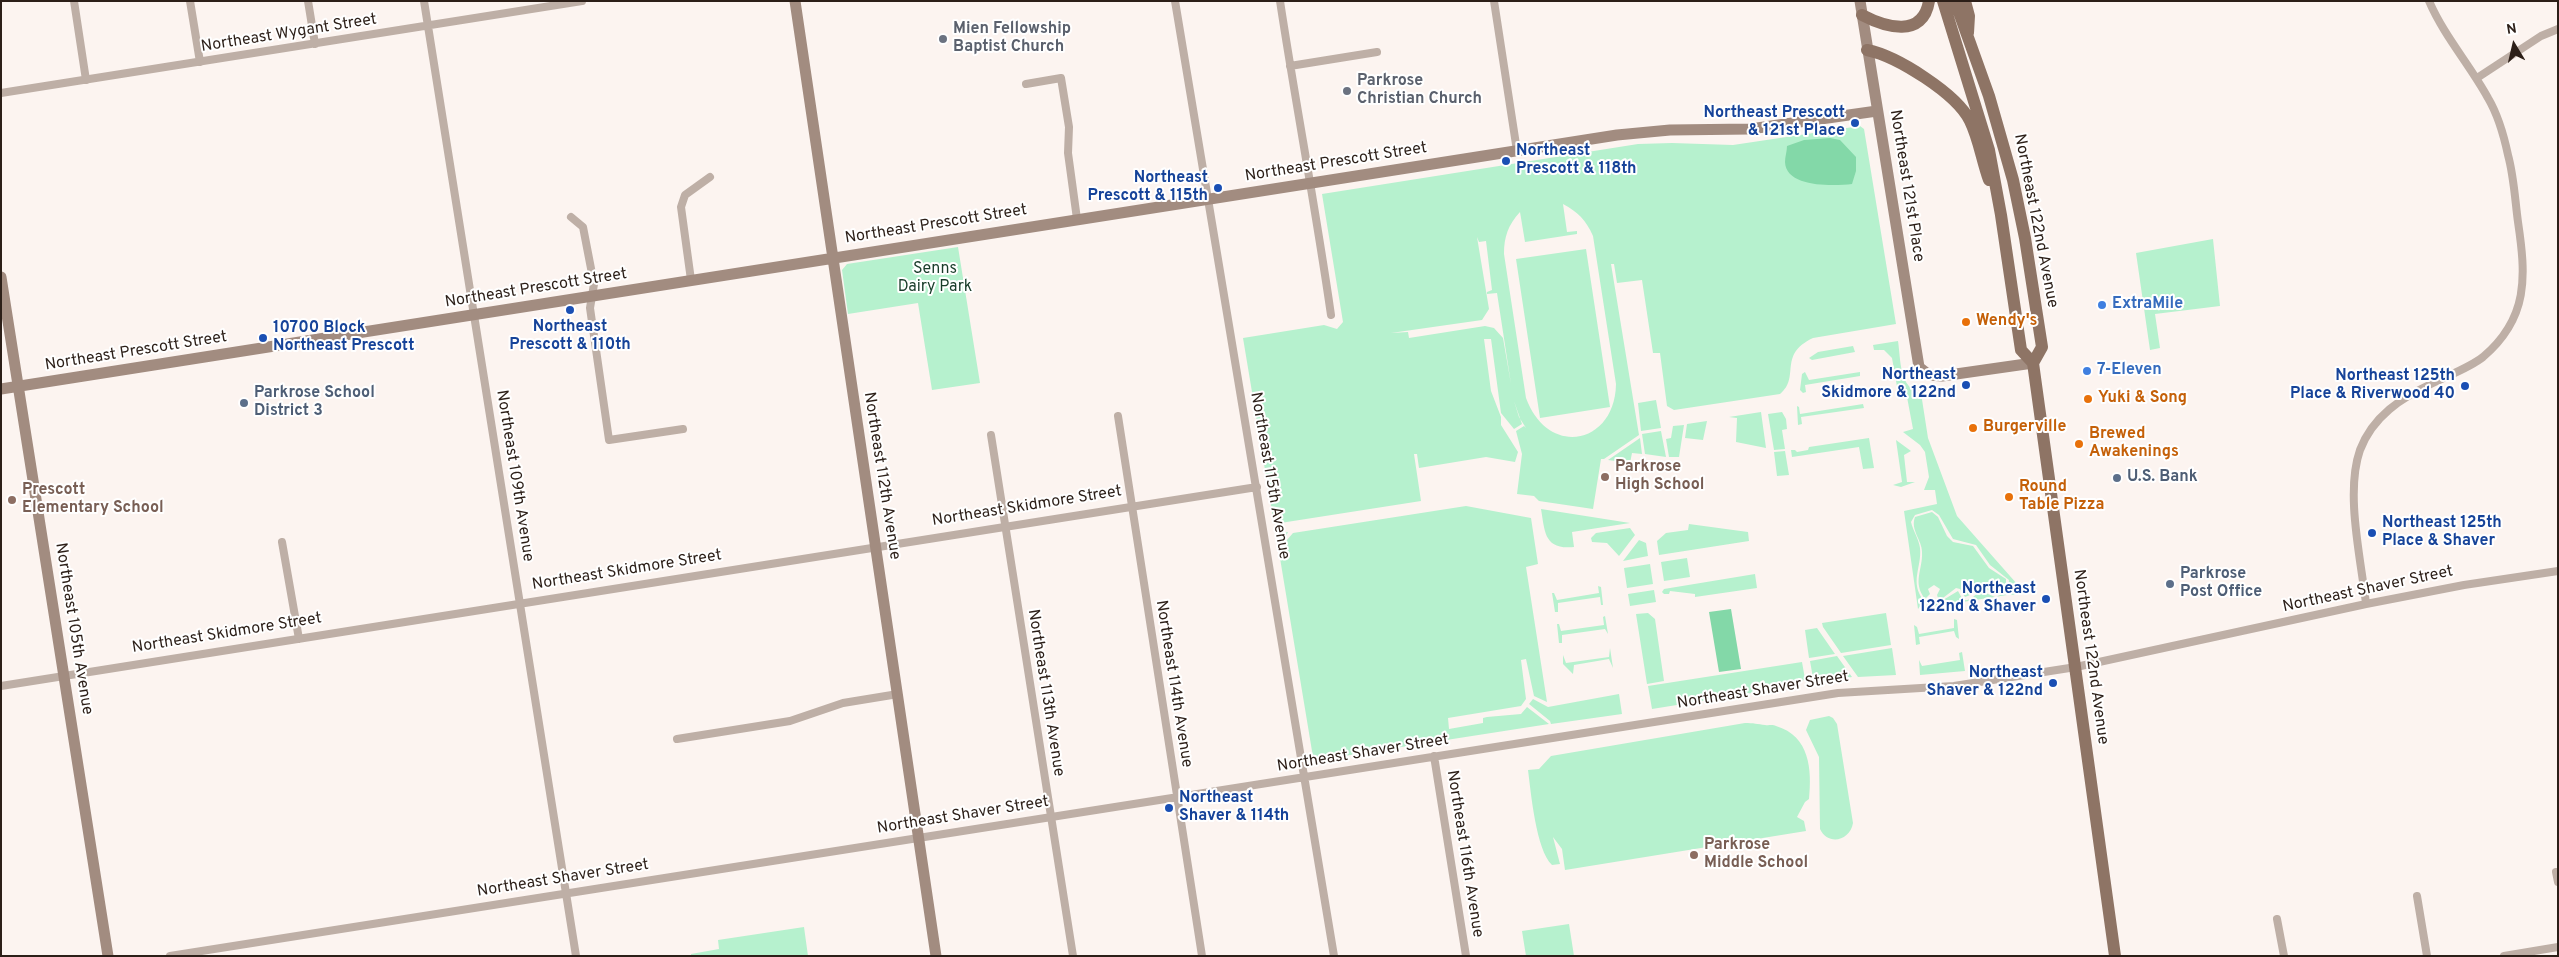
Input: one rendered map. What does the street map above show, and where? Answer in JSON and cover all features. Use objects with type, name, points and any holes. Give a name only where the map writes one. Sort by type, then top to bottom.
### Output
[{"type":"main road","points":[[1862,15],[1887,27],[1903,27],[1918,22],[1925,15],[1929,1]]},
{"type":"main road","name":"Northeast 122nd Avenue","points":[[1943,1],[1983,128],[2001,215],[2021,350],[2033,363],[2115,956]]},
{"type":"main road","name":"Northeast 122nd Avenue","points":[[1954,1],[2002,137],[2025,238],[2042,347],[2033,363]]},
{"type":"main road","points":[[1965,1],[1969,16],[1968,38]]},
{"type":"main road","points":[[1867,50],[1882,53],[1942,89],[1963,110],[1971,123],[1982,164],[2001,215]]},
{"type":"street","points":[[74,1],[86,80]]},
{"type":"street","points":[[190,1],[200,62]]},
{"type":"street","points":[[308,1],[315,44]]},
{"type":"street","name":"Northeast 109th Avenue","points":[[424,1],[576,956]]},
{"type":"street","name":"Northeast Wygant Street","points":[[1,93],[315,44],[542,4],[582,1]]},
{"type":"street","name":"Northeast 112th Avenue","points":[[795,1],[936,956]]},
{"type":"street","name":"Northeast 115th Avenue","points":[[1175,1],[1306,777],[1334,956]]},
{"type":"street","points":[[1280,1],[1303,151],[1311,183],[1331,316]]},
{"type":"street","points":[[1494,1],[1517,151]]},
{"type":"street","name":"Northeast 121st Place","points":[[1860,1],[1917,362],[1924,373],[1942,376],[2033,363]]},
{"type":"street","points":[[2366,604],[2354,482],[2357,460],[2367,436],[2391,407],[2412,393],[2482,358],[2508,328],[2519,308],[2524,265],[2508,156],[2490,100],[2436,18],[2429,1]]},
{"type":"street","points":[[2477,78],[2541,36],[2558,29]]},
{"type":"street","points":[[1290,66],[1377,52]]},
{"type":"street","points":[[1026,84],[1061,78],[1069,127],[1068,153],[1077,219]]},
{"type":"street","name":"Northeast Prescott Street","points":[[1,389],[1517,151],[1653,131],[1750,129],[1877,111]]},
{"type":"street","points":[[691,280],[681,207],[685,194],[710,177]]},
{"type":"street","points":[[570,217],[583,226],[594,284],[590,308],[609,440],[683,428]]},
{"type":"street","name":"Northeast 105th Avenue","points":[[1,277],[108,956]]},
{"type":"street","name":"Northeast 114th Avenue","points":[[1118,416],[1202,956]]},
{"type":"street","name":"Northeast 113th Avenue","points":[[991,435],[1073,956]]},
{"type":"street","name":"Northeast Skidmore Street","points":[[1,686],[1257,487]]},
{"type":"street","points":[[282,542],[299,638]]},
{"type":"street","name":"Northeast Shaver Street","points":[[170,956],[1838,693],[1954,686],[2076,667],[2366,604],[2464,585],[2558,571]]},
{"type":"street","points":[[677,739],[790,721],[843,703],[898,694]]},
{"type":"street","name":"Northeast 116th Avenue","points":[[1434,756],[1466,956]]},
{"type":"street","points":[[2556,872],[2558,882]]},
{"type":"street","points":[[2417,896],[2427,956]]},
{"type":"street","points":[[2277,919],[2284,956]]},
{"type":"street","points":[[2504,956],[2558,947]]},
{"type":"green space","points":[[1860,126],[1864,129],[1896,324],[1813,338],[1802,345],[1796,352],[1792,359],[1789,380],[1780,394],[1674,410],[1667,406],[1660,353],[1653,353],[1642,280],[1617,283],[1614,264],[1611,264],[1639,435],[1604,459],[1601,459],[1593,509],[1539,501],[1534,496],[1517,494],[1522,454],[1516,431],[1524,426],[1526,428],[1520,419],[1522,424],[1514,429],[1501,413],[1491,339],[1484,339],[1491,391],[1501,417],[1501,425],[1518,452],[1515,462],[1486,457],[1419,468],[1417,454],[1414,454],[1421,501],[1274,524],[1243,338],[1324,325],[1337,329],[1343,322],[1322,194],[1638,144],[1733,145]],"holes":[[[1563,204],[1581,217],[1593,236],[1616,384],[1613,405],[1605,420],[1593,431],[1579,436],[1564,436],[1549,430],[1536,417],[1526,398],[1504,254],[1508,232],[1512,222],[1520,212],[1525,242],[1577,234],[1577,231],[1567,232]],[[1477,237],[1479,242],[1486,241],[1492,290],[1487,292],[1487,294],[1497,293],[1511,384],[1503,338],[1494,328],[1485,326],[1409,338],[1408,332],[1391,333],[1482,320],[1489,309]]]},
{"type":"green space","points":[[1830,138],[1840,140],[1856,157],[1856,171],[1852,184],[1812,184],[1793,177],[1787,170],[1785,162],[1787,146],[1804,140]]},
{"type":"green space","points":[[2213,239],[2220,306],[2155,314],[2160,348],[2150,350],[2136,253]]},
{"type":"green space","name":"Senns Dairy Park","points":[[958,247],[980,383],[932,390],[918,303],[848,314],[842,270],[847,264]]},
{"type":"green space","points":[[1586,249],[1610,407],[1540,418],[1516,259]]},
{"type":"green space","points":[[1898,341],[1902,373],[1909,386],[1921,393],[1928,438],[1957,516],[2025,593],[2011,595],[2008,591],[2009,580],[1990,565],[1976,545],[1953,539],[1939,515],[1932,510],[1915,515],[1911,522],[1920,548],[1917,588],[1924,601],[1918,609],[1904,511],[1937,504],[1935,490],[1924,490],[1929,477],[1925,452],[1920,445],[1903,432],[1913,429],[1907,397],[1899,398],[1892,358],[1884,350],[1874,350],[1873,345]]},
{"type":"green space","points":[[1853,346],[1855,352],[1812,360],[1809,358],[1818,352]]},
{"type":"green space","points":[[1805,372],[1809,380],[1860,372],[1860,376],[1805,385],[1806,392],[1803,393],[1800,390],[1802,374]]},
{"type":"green space","points":[[1656,400],[1661,428],[1641,431],[1638,403]]},
{"type":"green space","points":[[1863,404],[1864,408],[1801,417],[1802,424],[1798,425],[1797,406],[1799,407],[1800,414]]},
{"type":"green space","points":[[1761,412],[1766,448],[1736,442],[1737,418],[1729,417]]},
{"type":"green space","points":[[1782,412],[1786,419],[1787,429],[1782,430],[1785,449],[1774,450],[1768,414]]},
{"type":"green space","points":[[1707,421],[1703,440],[1685,438],[1687,424]]},
{"type":"green space","points":[[1684,425],[1679,457],[1669,457],[1666,439],[1671,438],[1673,426]]},
{"type":"green space","points":[[1661,431],[1666,457],[1645,454],[1642,434]]},
{"type":"green space","points":[[1640,438],[1642,454],[1632,453],[1630,463],[1608,460]]},
{"type":"green space","points":[[1869,438],[1874,468],[1863,469],[1859,447],[1792,457],[1791,450],[1797,452],[1808,450],[1809,447]]},
{"type":"green space","points":[[1896,440],[1911,451],[1904,455],[1907,482],[1915,482],[1901,487],[1893,485],[1902,482]]},
{"type":"green space","points":[[1785,451],[1789,475],[1777,476],[1774,452]]},
{"type":"green space","points":[[1466,506],[1531,518],[1538,564],[1526,567],[1547,702],[1534,696],[1526,659],[1521,660],[1526,699],[1521,706],[1448,718],[1449,729],[1483,723],[1483,718],[1487,717],[1521,714],[1527,707],[1549,724],[1318,760],[1313,757],[1276,534],[1288,532],[1280,548],[1293,533]]},
{"type":"green space","points":[[1541,509],[1630,523],[1572,532],[1574,547],[1557,546],[1551,542],[1545,532]]},
{"type":"green space","points":[[1932,512],[1938,517],[1947,536],[1953,542],[1973,546],[1989,568],[2006,579],[2006,588],[1995,594],[1985,588],[1977,588],[1965,597],[1960,589],[1956,588],[1939,601],[1937,595],[1940,589],[1934,585],[1928,589],[1930,594],[1925,599],[1919,587],[1922,552],[1914,522],[1915,517]]},
{"type":"green space","points":[[1689,524],[1748,532],[1749,541],[1659,555],[1657,541],[1666,533],[1688,530]]},
{"type":"green space","points":[[1630,528],[1635,535],[1619,556],[1607,543],[1592,542],[1591,538],[1596,533]]},
{"type":"green space","points":[[1639,540],[1646,543],[1648,556],[1623,561]]},
{"type":"green space","points":[[1687,558],[1690,577],[1664,581],[1661,562]]},
{"type":"green space","points":[[1650,564],[1653,584],[1627,588],[1624,568]]},
{"type":"green space","points":[[1755,574],[1757,588],[1695,597],[1695,594],[1670,591],[1669,594],[1664,594],[1662,592],[1664,589]]},
{"type":"green space","points":[[1598,586],[1601,587],[1603,605],[1601,605],[1600,597],[1558,603],[1558,612],[1555,612],[1552,593],[1554,593],[1557,600],[1599,593]]},
{"type":"green space","points":[[1654,590],[1656,602],[1630,606],[1628,594]]},
{"type":"green space","points":[[1979,590],[1995,597],[1924,608],[1928,604],[1938,603],[1958,591],[1963,600],[1968,600]]},
{"type":"green space","points":[[1731,609],[1741,669],[1719,672],[1709,612]]},
{"type":"green space","points":[[1648,613],[1655,619],[1664,681],[1647,684],[1636,614]]},
{"type":"green space","points":[[1886,613],[1891,645],[1841,653],[1822,623]]},
{"type":"green space","points":[[1605,616],[1608,634],[1605,629],[1562,635],[1562,643],[1559,643],[1557,624],[1559,624],[1561,631],[1604,625],[1603,617]]},
{"type":"green space","points":[[1954,619],[1957,620],[1959,639],[1954,631],[1919,637],[1920,644],[1916,645],[1914,625],[1917,627],[1919,634],[1954,628]]},
{"type":"green space","points":[[1817,628],[1835,654],[1809,658],[1805,630]]},
{"type":"green space","points":[[1610,648],[1613,668],[1609,659],[1574,665],[1573,674],[1563,664],[1563,655],[1566,663],[1609,657]]},
{"type":"green space","points":[[1892,648],[1896,675],[1858,677],[1843,656]]},
{"type":"green space","points":[[1962,652],[1965,671],[1920,675],[1919,660],[1922,666],[1960,660],[1959,653]]},
{"type":"green space","points":[[1837,656],[1852,677],[1825,681],[1813,678],[1810,661]]},
{"type":"green space","points":[[1802,662],[1805,679],[1795,686],[1652,709],[1648,686]]},
{"type":"green space","points":[[1619,694],[1622,714],[1551,724],[1550,721],[1529,704],[1533,699],[1548,707]]},
{"type":"green space","points":[[1829,716],[1837,724],[1853,823],[1848,834],[1838,839],[1828,838],[1820,829],[1819,757],[1806,730],[1810,720]]},
{"type":"green space","points":[[1745,723],[1776,726],[1787,731],[1802,746],[1809,766],[1810,788],[1809,799],[1805,802],[1797,817],[1804,821],[1806,831],[1565,870],[1562,849],[1553,837],[1560,864],[1552,865],[1546,858],[1535,820],[1528,770],[1539,769],[1551,756]]},
{"type":"green space","points":[[1569,924],[1574,956],[1526,956],[1522,931]]},
{"type":"green space","points":[[804,927],[808,956],[691,956],[691,954],[719,949],[718,940]]},
{"type":"place","name":"Mien Fellowship Baptist Church","points":[[943,39]]},
{"type":"place","name":"Parkrose Christian Church","points":[[1347,91]]},
{"type":"place","name":"Northeast Prescott & 121st Place","points":[[1855,123]]},
{"type":"place","name":"Northeast Prescott & 118th","points":[[1506,161]]},
{"type":"place","name":"Northeast Prescott & 115th","points":[[1218,188]]},
{"type":"place","name":"ExtraMile","points":[[2102,305]]},
{"type":"place","name":"Northeast Prescott & 110th","points":[[570,310]]},
{"type":"place","name":"Wendy's","points":[[1966,322]]},
{"type":"place","name":"10700 Block Northeast Prescott","points":[[263,338]]},
{"type":"place","name":"7-Eleven","points":[[2087,371]]},
{"type":"place","name":"Northeast Skidmore & 122nd","points":[[1966,385]]},
{"type":"place","name":"Northeast 125th Place & Riverwood 40","points":[[2465,386]]},
{"type":"place","name":"Yuki & Song","points":[[2088,399]]},
{"type":"place","name":"Parkrose School District 3","points":[[244,403]]},
{"type":"place","name":"Burgerville","points":[[1973,428]]},
{"type":"place","name":"Brewed Awakenings","points":[[2079,444]]},
{"type":"place","name":"Parkrose High School","points":[[1605,477]]},
{"type":"place","name":"U.S. Bank","points":[[2117,478]]},
{"type":"place","name":"Round Table Pizza","points":[[2009,497]]},
{"type":"place","name":"Prescott Elementary School","points":[[12,500]]},
{"type":"place","name":"Northeast 125th Place & Shaver","points":[[2372,533]]},
{"type":"place","name":"Parkrose Post Office","points":[[2170,584]]},
{"type":"place","name":"Northeast 122nd & Shaver","points":[[2046,599]]},
{"type":"place","name":"Northeast Shaver & 122nd","points":[[2053,683]]},
{"type":"place","name":"Northeast Shaver & 114th","points":[[1169,808]]},
{"type":"place","name":"Parkrose Middle School","points":[[1694,855]]}]
